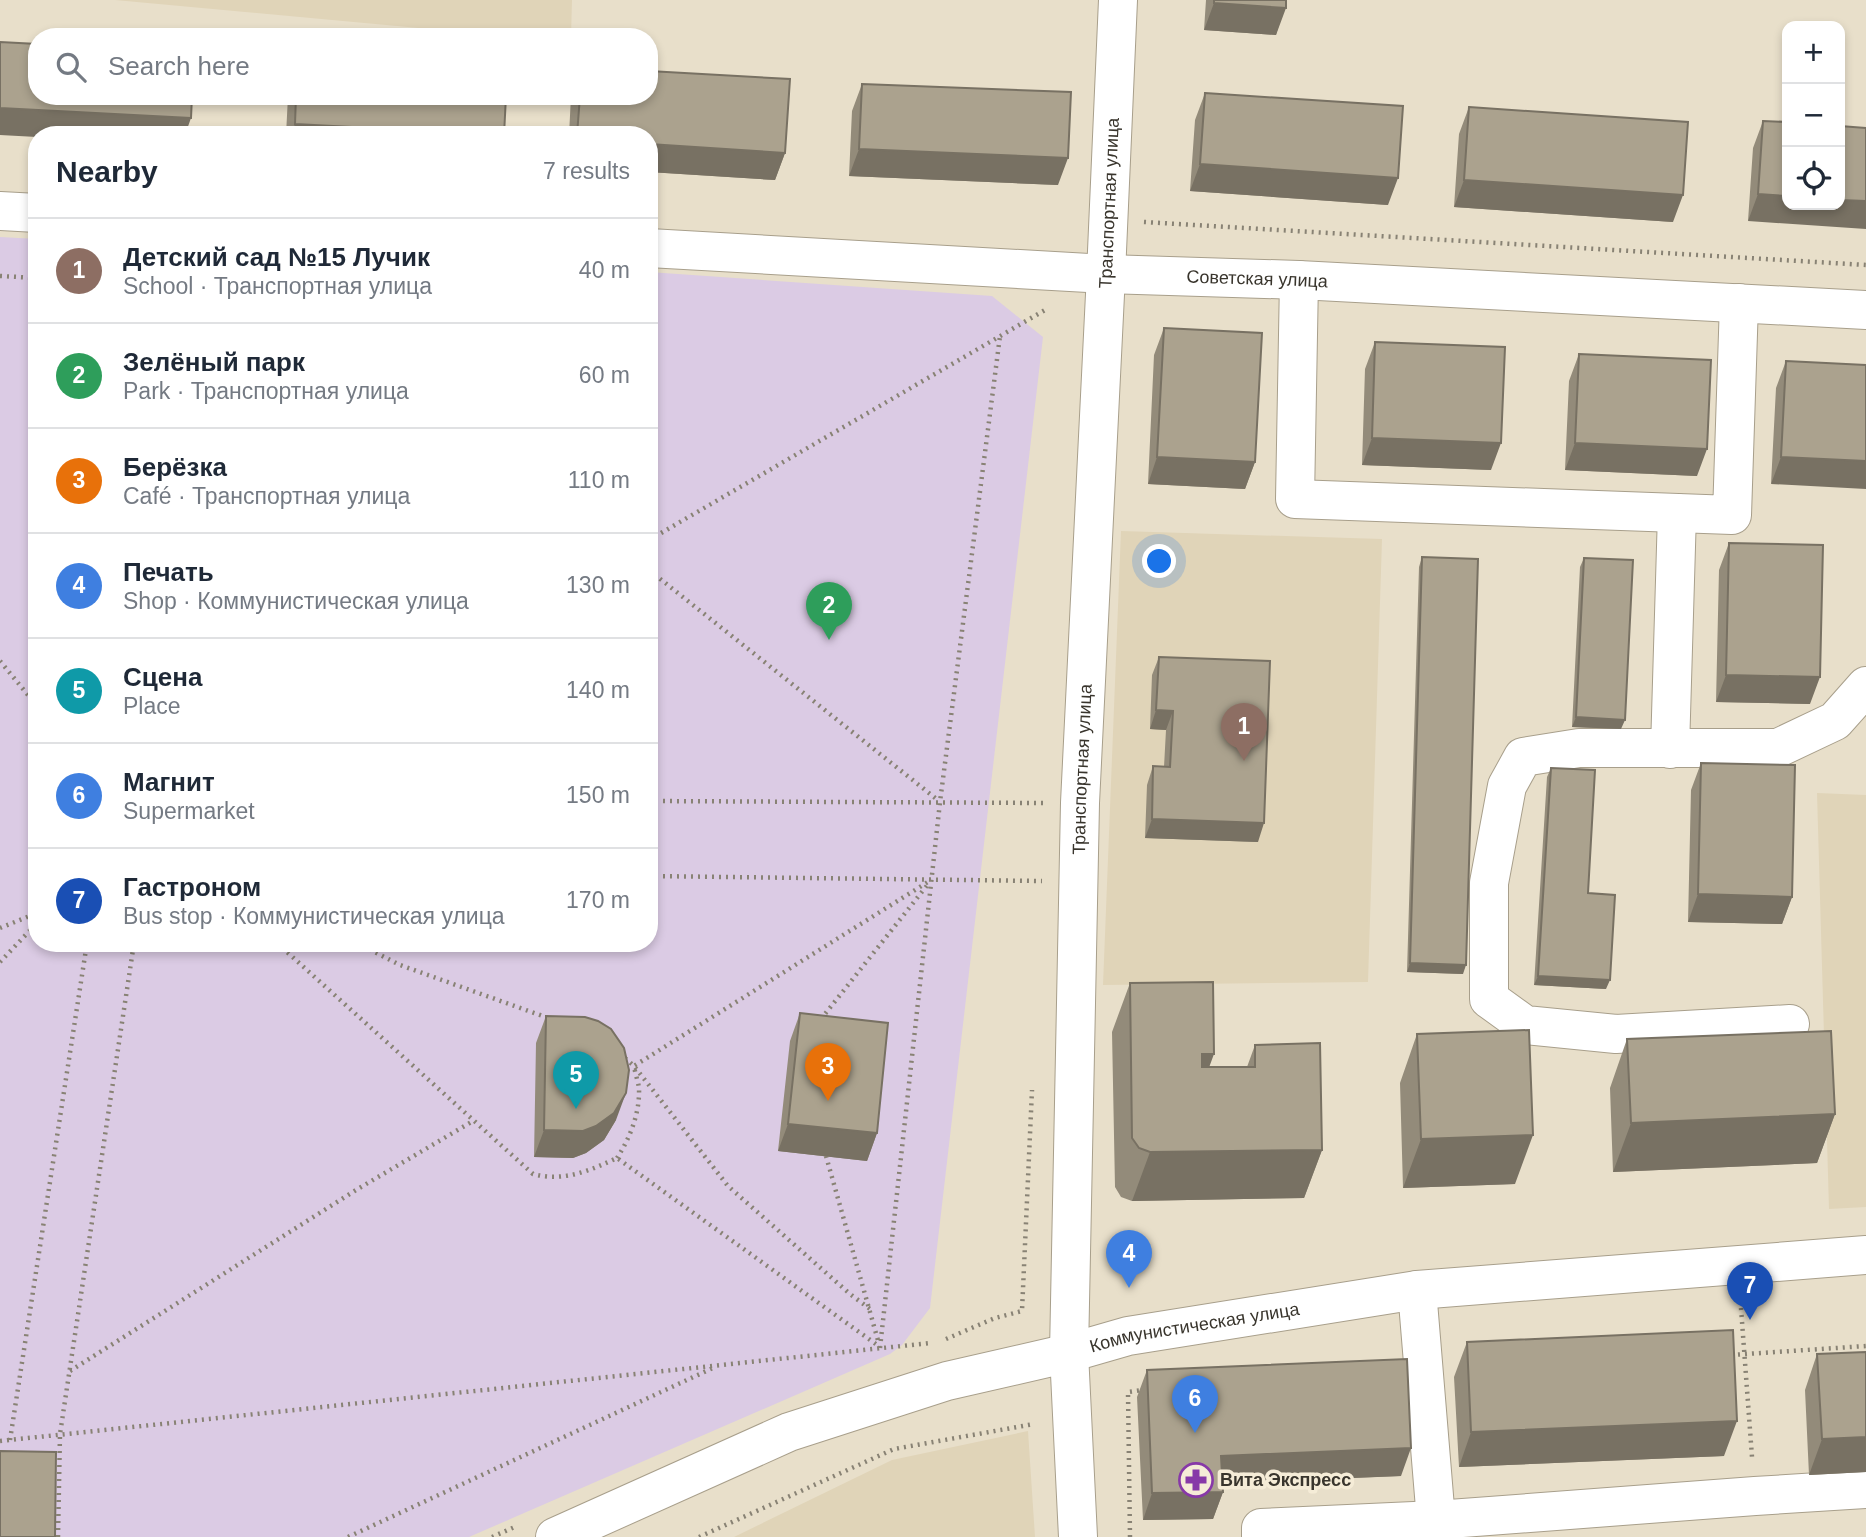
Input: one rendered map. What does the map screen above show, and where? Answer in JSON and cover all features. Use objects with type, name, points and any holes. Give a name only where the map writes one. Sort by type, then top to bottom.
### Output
[{"type":"street","name":"Транспортная улица","points":[[1078,1537],[1069,1353],[1080,803],[1118,0]]},
{"type":"street","points":[[0,211],[28,213]]},
{"type":"street","name":"Советская улица","points":[[658,249],[1106,274],[1299,279],[1866,310]]},
{"type":"street","points":[[1299,279],[1295,499],[1731,515],[1739,303]]},
{"type":"street","points":[[1670,749],[1677,513]]},
{"type":"street","points":[[1790,1024],[1616,1034],[1525,1024],[1489,999],[1489,883],[1507,786],[1523,757],[1579,748],[1778,748],[1835,721],[1866,685]]},
{"type":"street","name":"Коммунистическая улица","points":[[555,1537],[789,1432],[947,1381],[1069,1353],[1128,1336],[1417,1290],[1866,1255]]},
{"type":"street","points":[[1417,1290],[1436,1520]]},
{"type":"street","points":[[1261,1537],[1261,1528],[1436,1520],[1866,1489]]},
{"type":"path","points":[[1108,220],[1866,265]]},
{"type":"path","points":[[0,276],[28,278]]},
{"type":"path","points":[[658,535],[1046,309]]},
{"type":"path","points":[[880,1348],[940,802],[1000,336]]},
{"type":"path","points":[[658,577],[940,802]]},
{"type":"path","points":[[0,662],[28,695]]},
{"type":"path","points":[[658,802],[1080,803]]},
{"type":"path","points":[[658,876],[1078,882]]},
{"type":"path","points":[[820,1021],[932,880]]},
{"type":"path","points":[[634,1066],[932,880]]},
{"type":"path","points":[[0,928],[28,917]]},
{"type":"path","points":[[0,962],[28,932]]},
{"type":"path","points":[[10,1440],[86,952]]},
{"type":"path","points":[[58,1537],[60,1434],[133,952]]},
{"type":"path","points":[[287,952],[533,1174],[548,1178],[564,1177],[587,1171],[617,1158],[635,1120],[639,1088],[634,1066]]},
{"type":"path","points":[[374,952],[400,965],[560,1022]]},
{"type":"path","points":[[616,1051],[634,1066],[728,1186],[870,1309]]},
{"type":"path","points":[[70,1372],[356,1190],[474,1121]]},
{"type":"path","points":[[826,1156],[880,1348]]},
{"type":"path","points":[[617,1158],[880,1348]]},
{"type":"path","points":[[1741,1308],[1755,1496]]},
{"type":"path","points":[[0,1441],[938,1343]]},
{"type":"path","points":[[1730,1355],[1866,1346]]},
{"type":"path","points":[[348,1537],[720,1364]]},
{"type":"path","points":[[1130,1537],[1128,1392],[1155,1388]]},
{"type":"path","points":[[699,1537],[894,1449],[1043,1423]]},
{"type":"shaded area","points":[[115,0],[572,0],[571,28],[418,28]]},
{"type":"shaded area","points":[[0,237],[28,239],[28,952],[658,952],[658,273],[992,296],[1043,337],[930,1308],[902,1345],[890,1354],[469,1537],[0,1537]]},
{"type":"shaded area","points":[[1121,531],[1382,539],[1368,982],[1103,985]]},
{"type":"shaded area","points":[[1817,793],[1866,795],[1866,1207],[1829,1209]]},
{"type":"shaded area","points":[[1028,1431],[1035,1537],[734,1537],[892,1460]]},
{"type":"building","points":[[1214,0],[1286,0],[1286,8],[1214,3]]},
{"type":"building","points":[[0,42],[28,44],[28,105],[192,105],[191,118],[0,108]]},
{"type":"building","points":[[658,72],[790,79],[785,153],[658,145],[658,126],[578,126],[579,105],[658,105]]},
{"type":"building","points":[[862,84],[1071,92],[1068,158],[859,149]]},
{"type":"building","points":[[1205,93],[1403,106],[1398,178],[1200,164]]},
{"type":"building","points":[[296,105],[506,105],[504,126],[295,124]]},
{"type":"building","points":[[1469,107],[1688,122],[1683,195],[1464,180]]},
{"type":"building","points":[[1763,121],[1782,122],[1782,196],[1758,194]]},
{"type":"building","points":[[1845,126],[1866,128],[1866,201],[1845,200]]},
{"type":"building","points":[[1164,328],[1262,333],[1255,462],[1157,457]]},
{"type":"building","points":[[1375,342],[1505,347],[1501,443],[1372,438]]},
{"type":"building","points":[[1579,354],[1711,360],[1707,449],[1575,443]]},
{"type":"building","points":[[1786,361],[1866,365],[1866,461],[1781,457]]},
{"type":"building","points":[[1729,543],[1823,545],[1820,677],[1726,675]]},
{"type":"building","points":[[1422,557],[1478,559],[1466,965],[1410,963]]},
{"type":"building","points":[[1584,558],[1633,560],[1625,720],[1576,717]]},
{"type":"building","points":[[1159,657],[1270,661],[1264,823],[1152,819],[1153,766],[1170,767],[1173,711],[1156,710]]},
{"type":"building","points":[[1701,763],[1795,765],[1792,897],[1698,894]]},
{"type":"building","points":[[1551,768],[1595,770],[1588,893],[1615,895],[1610,980],[1538,976]]},
{"type":"building","points":[[1213,982],[1214,1054],[1202,1054],[1202,1067],[1255,1067],[1255,1045],[1320,1043],[1322,1150],[1150,1152],[1139,1148],[1132,1138],[1130,983]]},
{"type":"building","points":[[800,1013],[888,1023],[877,1133],[788,1124]]},
{"type":"building","points":[[546,1016],[585,1017],[598,1021],[611,1029],[624,1048],[629,1070],[626,1093],[614,1113],[596,1126],[583,1131],[544,1130]]},
{"type":"building","points":[[1529,1030],[1533,1135],[1421,1139],[1417,1034]]},
{"type":"building","points":[[1831,1031],[1835,1114],[1631,1123],[1627,1039]]},
{"type":"building","points":[[1733,1330],[1737,1421],[1471,1432],[1467,1342]]},
{"type":"building","points":[[1866,1352],[1866,1437],[1822,1439],[1817,1354]]},
{"type":"building","points":[[1407,1359],[1411,1448],[1221,1456],[1223,1492],[1152,1493],[1147,1370]]},
{"type":"building","points":[[0,1451],[56,1452],[55,1537],[0,1537]]},
{"type":"place","name":"Зелёный парк","points":[[829,640]]},
{"type":"place","name":"Детский сад №15 Лучик","points":[[1244,761]]},
{"type":"place","name":"Берёзка","points":[[828,1101]]},
{"type":"place","name":"Сцена","points":[[576,1109]]},
{"type":"place","name":"Печать","points":[[1129,1288]]},
{"type":"place","name":"Гастроном","points":[[1750,1320]]},
{"type":"place","name":"Магнит","points":[[1195,1433]]},
{"type":"place","name":"Вита Экспресс","points":[[1196,1480]]}]
